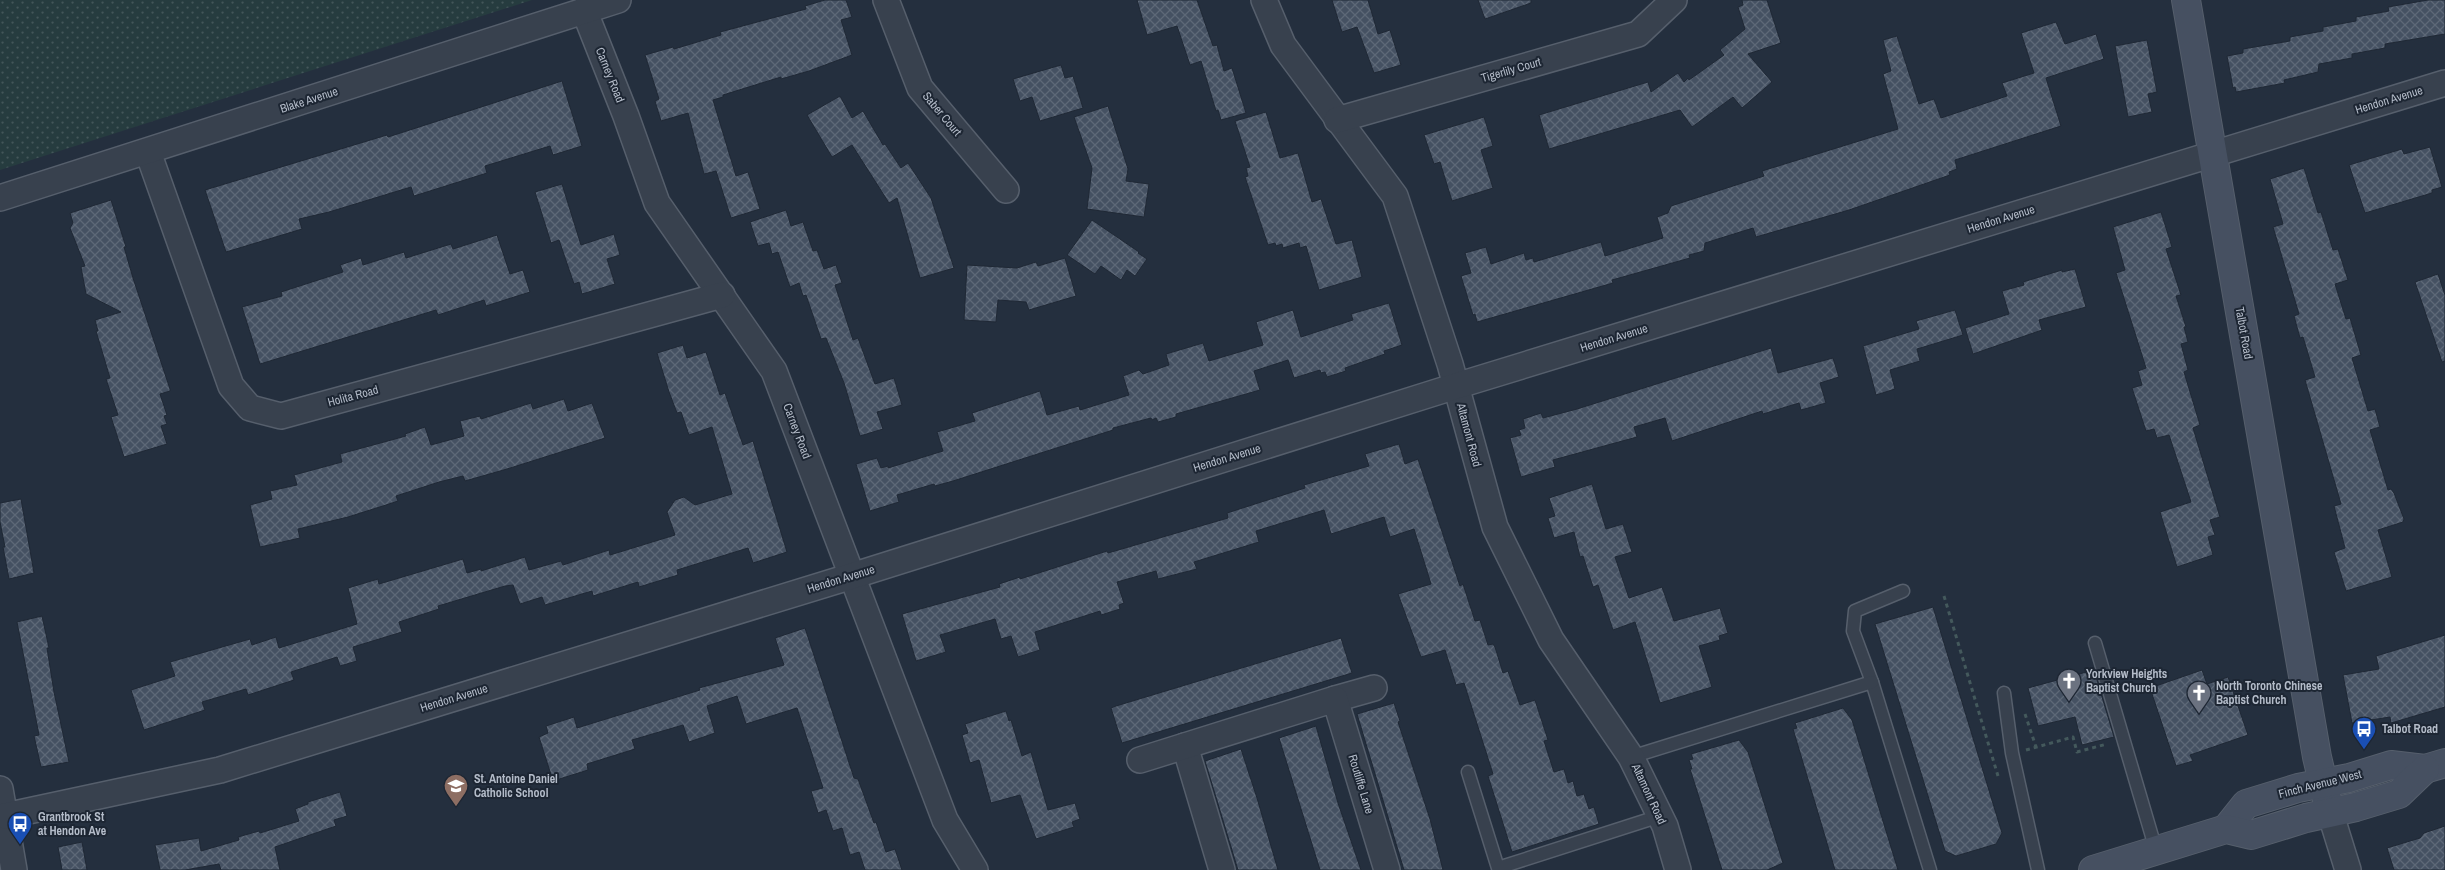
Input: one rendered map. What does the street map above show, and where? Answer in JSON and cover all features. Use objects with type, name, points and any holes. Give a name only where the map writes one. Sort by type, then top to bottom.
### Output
[{"type":"street","name":"Blake Avenue","points":[[0,198],[618,0]]},
{"type":"street","name":"Saber Court","points":[[886,0],[920,88],[1006,190]]},
{"type":"street","name":"Altamont Road","points":[[1264,0],[1283,45],[1395,196],[1456,386],[1495,526],[1551,640],[1631,757],[1660,816],[1678,870]]},
{"type":"street","name":"Tigerlily Court","points":[[1337,120],[1638,34],[1674,0]]},
{"type":"street","name":"Talbot Road","points":[[2186,0],[2312,729],[2330,812],[2348,870]]},
{"type":"street","name":"Carney Road","points":[[584,10],[626,116],[657,203],[774,371],[945,820],[975,870]]},
{"type":"street","name":"Hendon Avenue","points":[[6,816],[220,770],[852,576],[1456,386],[2445,83]]},
{"type":"street","name":"Holita Road","points":[[148,152],[231,386],[250,408],[281,416],[722,295]]},
{"type":"street","points":[[1140,760],[1374,688]]},
{"type":"street","name":"Routliffe Lane","points":[[1335,699],[1387,870]]},
{"type":"street","points":[[1185,746],[1222,870]]},
{"type":"street","name":"Finch Avenue West","points":[[2390,766],[2435,766],[2399,794],[2251,835],[2226,829],[2246,804],[2390,766]]},
{"type":"street","points":[[0,789],[14,870]]},
{"type":"street","points":[[2093,870],[2226,829]]},
{"type":"lane","points":[[1904,591],[1855,611],[1853,631],[1872,682],[1930,870]]},
{"type":"lane","points":[[2095,643],[2156,850]]},
{"type":"lane","points":[[1631,757],[1872,682]]},
{"type":"lane","points":[[2004,693],[2012,753],[2038,870]]},
{"type":"lane","points":[[1468,772],[1498,868],[1660,816]]},
{"type":"path","points":[[1944,596],[2000,782]]},
{"type":"path","points":[[2023,707],[2036,747]]},
{"type":"path","points":[[2012,753],[2072,736],[2077,752],[2122,739]]},
{"type":"green space","points":[[0,0],[532,0],[0,170]]},
{"type":"building","points":[[825,0],[846,0],[852,17],[841,20],[852,55],[809,71],[781,79],[781,77],[723,95],[723,97],[713,100],[736,176],[748,172],[760,209],[731,218],[716,171],[704,174],[688,113],[661,121],[655,101],[659,99],[645,55],[673,47],[674,49],[721,35],[720,32],[806,9],[805,6]]},
{"type":"building","points":[[1137,0],[1197,0],[1213,46],[1217,45],[1224,71],[1232,68],[1246,113],[1221,120],[1218,110],[1216,111],[1201,61],[1190,65],[1177,26],[1147,35]]},
{"type":"building","points":[[1332,0],[1368,0],[1378,34],[1390,30],[1401,65],[1374,73],[1357,27],[1342,32]]},
{"type":"building","points":[[1478,0],[1531,0],[1531,3],[1485,19]]},
{"type":"building","points":[[1742,0],[1767,0],[1781,43],[1748,54],[1772,82],[1742,108],[1733,97],[1692,127],[1680,110],[1549,149],[1539,115],[1648,82],[1651,92],[1678,73],[1684,82],[1688,78],[1689,80],[1724,55],[1720,50],[1745,29],[1738,7],[1743,5]]},
{"type":"building","points":[[2428,0],[2445,0],[2445,34],[2385,44],[2385,48],[2352,54],[2352,58],[2319,64],[2318,72],[2284,80],[2285,83],[2236,92],[2235,87],[2233,88],[2227,56],[2243,53],[2243,49],[2290,41],[2290,37],[2323,31],[2323,27],[2356,21],[2356,17],[2389,11],[2388,7]]},
{"type":"building","points":[[2056,22],[2065,44],[2096,34],[2104,59],[2046,78],[2061,126],[1955,160],[1957,169],[1949,172],[1950,175],[1849,210],[1756,237],[1753,228],[1705,243],[1704,251],[1689,255],[1690,258],[1612,280],[1613,283],[1477,322],[1475,314],[1473,315],[1461,276],[1471,273],[1465,253],[1486,247],[1491,264],[1524,253],[1526,260],[1533,258],[1534,262],[1601,242],[1605,256],[1663,238],[1657,217],[1668,213],[1671,206],[1764,176],[1762,171],[1898,129],[1883,74],[1891,71],[1883,40],[1897,36],[1919,104],[1934,99],[1941,118],[2007,96],[2002,83],[2034,73],[2021,33]]},
{"type":"building","points":[[2147,40],[2157,92],[2148,94],[2152,112],[2128,117],[2115,46]]},
{"type":"building","points":[[1061,65],[1065,78],[1073,76],[1083,108],[1040,121],[1032,97],[1020,101],[1013,79]]},
{"type":"building","points":[[562,81],[582,146],[553,155],[550,146],[485,166],[487,173],[414,196],[411,187],[329,212],[299,219],[302,229],[226,252],[205,190],[387,135],[388,137]]},
{"type":"building","points":[[840,96],[852,118],[863,111],[883,145],[885,144],[901,168],[908,163],[931,198],[954,268],[920,278],[897,198],[889,203],[852,145],[832,157],[807,115]]},
{"type":"building","points":[[1108,106],[1128,169],[1126,181],[1149,184],[1144,217],[1087,209],[1092,168],[1074,117]]},
{"type":"building","points":[[1266,112],[1280,158],[1298,153],[1312,202],[1321,199],[1336,244],[1352,240],[1362,277],[1319,290],[1306,246],[1300,248],[1299,243],[1283,248],[1282,244],[1276,246],[1275,243],[1268,245],[1245,177],[1248,176],[1246,168],[1250,167],[1235,121]]},
{"type":"building","points":[[1484,117],[1493,146],[1481,150],[1493,188],[1452,201],[1440,162],[1434,164],[1424,135]]},
{"type":"building","points":[[2430,147],[2442,187],[2432,190],[2432,193],[2365,213],[2349,165],[2402,149],[2404,154]]},
{"type":"building","points":[[2304,168],[2318,213],[2321,212],[2333,250],[2338,249],[2348,280],[2335,284],[2346,319],[2350,318],[2361,355],[2352,358],[2368,411],[2375,409],[2380,427],[2370,430],[2388,490],[2391,489],[2394,493],[2404,519],[2403,522],[2378,530],[2392,577],[2346,591],[2334,552],[2345,548],[2334,506],[2341,504],[2305,380],[2315,377],[2303,337],[2300,338],[2294,316],[2299,314],[2273,227],[2283,224],[2270,179]]},
{"type":"building","points":[[562,184],[581,245],[614,234],[620,255],[607,259],[615,284],[582,294],[579,282],[574,284],[559,240],[551,243],[535,192]]},
{"type":"building","points":[[111,200],[126,247],[124,247],[133,278],[170,389],[170,391],[160,394],[167,415],[164,416],[167,424],[161,426],[167,444],[124,457],[111,417],[118,415],[106,379],[110,378],[96,331],[98,331],[95,320],[121,312],[86,294],[81,267],[85,266],[70,228],[73,223],[70,213]]},
{"type":"building","points":[[786,210],[791,226],[803,222],[813,251],[817,250],[824,269],[836,265],[842,283],[835,285],[853,340],[858,338],[875,384],[894,378],[902,405],[877,412],[883,429],[860,436],[844,383],[826,338],[821,339],[806,295],[803,296],[799,283],[790,287],[778,252],[772,254],[769,243],[758,246],[750,222]]},
{"type":"building","points":[[2161,212],[2172,247],[2166,249],[2181,295],[2176,296],[2186,327],[2184,327],[2188,342],[2181,344],[2188,370],[2184,372],[2200,425],[2193,428],[2220,517],[2210,520],[2215,535],[2208,537],[2213,555],[2177,567],[2160,512],[2191,502],[2169,435],[2157,438],[2154,429],[2146,431],[2132,388],[2142,385],[2138,371],[2146,368],[2116,273],[2125,270],[2113,227]]},
{"type":"building","points":[[1092,220],[1147,259],[1135,276],[1127,270],[1121,280],[1101,266],[1095,274],[1067,255]]},
{"type":"building","points":[[497,235],[510,274],[523,270],[530,292],[486,306],[484,300],[438,315],[436,310],[260,364],[242,307],[282,296],[281,292],[343,272],[340,265],[361,258],[363,265],[404,252],[406,258],[451,244],[453,249]]},
{"type":"building","points":[[1065,258],[1076,296],[1029,310],[1026,302],[998,300],[996,322],[964,320],[967,265],[1017,268],[1036,262],[1038,266]]},
{"type":"building","points":[[2075,269],[2086,307],[2039,320],[2042,330],[1973,354],[1965,328],[2009,314],[2002,291],[2024,285],[2023,282],[2062,270],[2062,272]]},
{"type":"building","points":[[2438,274],[2445,295],[2445,361],[2442,362],[2415,282]]},
{"type":"building","points":[[1389,303],[1402,345],[1384,351],[1385,354],[1345,368],[1346,371],[1327,377],[1325,372],[1321,373],[1320,370],[1294,378],[1288,360],[1254,371],[1260,390],[1176,414],[1176,417],[1158,422],[1156,418],[1152,420],[1151,418],[1113,428],[1113,430],[953,481],[935,486],[934,484],[897,495],[899,502],[870,511],[856,464],[877,458],[881,468],[888,466],[888,468],[943,451],[937,432],[975,421],[972,413],[1040,391],[1047,415],[1079,406],[1080,410],[1129,395],[1123,376],[1139,370],[1143,374],[1169,365],[1166,354],[1203,343],[1209,361],[1263,345],[1256,322],[1293,310],[1301,337],[1353,320],[1351,314]]},
{"type":"building","points":[[1955,310],[1963,335],[1917,349],[1920,361],[1890,370],[1895,389],[1876,395],[1863,346],[1919,329],[1916,321]]},
{"type":"building","points":[[683,345],[687,358],[706,352],[720,395],[725,393],[743,445],[753,441],[787,552],[753,563],[748,548],[677,570],[678,575],[639,587],[638,582],[593,596],[592,591],[545,605],[542,597],[520,604],[513,585],[505,586],[438,606],[439,609],[399,622],[402,632],[353,647],[357,661],[340,666],[337,657],[291,672],[294,680],[248,695],[246,689],[202,702],[205,710],[144,730],[131,690],[175,676],[170,662],[250,639],[252,645],[276,637],[279,648],[357,624],[348,588],[378,579],[379,584],[463,559],[467,573],[481,569],[481,571],[525,557],[529,570],[561,561],[563,565],[609,550],[610,555],[675,535],[667,512],[675,500],[684,497],[695,505],[732,494],[712,427],[689,435],[681,412],[677,413],[669,392],[657,353]]},
{"type":"building","points":[[1771,348],[1778,373],[1833,358],[1839,377],[1820,383],[1826,403],[1801,410],[1799,403],[1763,414],[1762,411],[1672,441],[1665,418],[1634,427],[1637,437],[1553,460],[1555,467],[1521,477],[1510,438],[1521,435],[1519,430],[1525,428],[1523,419],[1541,413],[1543,418],[1577,409]]},
{"type":"building","points":[[564,399],[568,411],[592,403],[605,438],[465,481],[463,476],[439,482],[396,496],[398,501],[386,505],[348,517],[298,529],[300,538],[260,547],[250,505],[272,499],[270,491],[297,485],[294,475],[342,462],[340,454],[406,436],[405,434],[425,427],[431,445],[464,436],[460,421],[480,416],[481,419],[531,403],[533,409]]},
{"type":"building","points":[[1399,444],[1405,464],[1418,459],[1460,586],[1463,584],[1475,621],[1480,620],[1488,645],[1493,644],[1495,647],[1503,673],[1508,671],[1520,705],[1535,700],[1548,740],[1544,741],[1554,772],[1564,769],[1568,783],[1573,781],[1577,796],[1584,794],[1589,809],[1594,807],[1599,824],[1512,852],[1488,776],[1493,774],[1464,683],[1456,685],[1445,650],[1421,657],[1398,594],[1431,584],[1414,529],[1390,537],[1384,517],[1331,534],[1324,510],[1256,531],[1259,542],[1194,562],[1197,569],[1158,579],[1156,571],[1117,582],[1124,603],[1119,605],[1120,609],[1101,615],[1100,611],[1035,632],[1040,650],[1018,657],[1011,636],[1001,639],[995,619],[940,635],[946,652],[916,661],[902,614],[1000,587],[999,584],[1107,551],[1108,553],[1228,518],[1227,513],[1305,488],[1304,485],[1369,466],[1365,454]]},
{"type":"building","points":[[1592,484],[1606,529],[1623,524],[1632,552],[1615,557],[1629,598],[1662,587],[1674,621],[1720,608],[1728,633],[1719,636],[1720,640],[1699,646],[1712,687],[1660,703],[1635,622],[1613,630],[1598,585],[1593,587],[1583,556],[1580,557],[1574,532],[1554,538],[1548,518],[1555,516],[1549,498]]},
{"type":"building","points":[[21,499],[34,573],[9,579],[0,522],[0,503]]},
{"type":"building","points":[[1933,607],[2002,833],[1996,844],[1956,856],[1945,851],[1875,624]]},
{"type":"building","points":[[42,616],[49,648],[47,648],[54,692],[69,762],[41,767],[34,736],[39,735],[17,622]]},
{"type":"building","points":[[805,628],[854,778],[858,779],[886,852],[895,849],[902,870],[865,870],[859,852],[850,855],[842,828],[833,831],[826,810],[818,813],[811,791],[823,788],[797,708],[746,724],[737,696],[707,706],[715,733],[689,742],[683,725],[632,740],[635,749],[587,764],[588,770],[553,781],[539,737],[548,733],[546,726],[574,717],[577,728],[700,690],[699,688],[784,665],[775,638]]},
{"type":"building","points":[[2445,635],[2445,707],[2391,723],[2390,717],[2352,723],[2343,675],[2379,669],[2376,656]]},
{"type":"building","points":[[1341,638],[1352,673],[1122,743],[1111,708]]},
{"type":"building","name":"Yorkview Heights Baptist Church","points":[[2094,670],[2114,737],[2082,745],[2075,717],[2038,726],[2028,688]]},
{"type":"building","name":"North Toronto Chinese Baptist Church","points":[[2202,670],[2207,684],[2228,677],[2248,735],[2190,755],[2193,761],[2176,766],[2150,688]]},
{"type":"building","points":[[1394,703],[1400,721],[1398,722],[1430,819],[1443,870],[1404,870],[1357,714]]},
{"type":"building","points":[[1843,708],[1852,720],[1898,870],[1835,870],[1793,729],[1797,728],[1795,723]]},
{"type":"building","points":[[1006,711],[1009,721],[1011,720],[1022,756],[1031,752],[1048,810],[1075,803],[1080,819],[1072,822],[1074,827],[1036,839],[1020,795],[991,803],[979,760],[970,763],[962,735],[968,733],[965,724]]},
{"type":"building","points":[[1316,726],[1338,803],[1361,870],[1320,870],[1279,738]]},
{"type":"building","points":[[1739,740],[1748,752],[1783,863],[1767,870],[1722,870],[1690,769],[1692,769],[1689,760],[1693,759],[1691,754]]},
{"type":"building","points":[[1241,749],[1278,870],[1238,870],[1205,761]]},
{"type":"building","points":[[340,792],[347,816],[334,820],[336,826],[275,847],[280,870],[221,870],[219,864],[185,870],[160,870],[155,845],[199,838],[201,851],[239,840],[238,837],[259,831],[260,833],[299,821],[295,809],[308,804],[308,802]]},
{"type":"building","points":[[2445,826],[2445,870],[2394,870],[2387,848],[2420,838],[2424,833]]},
{"type":"building","points":[[82,842],[87,870],[62,870],[58,847]]},
{"type":"place","name":"Yorkview Heights Baptist Church","points":[[2069,702]]},
{"type":"place","name":"North Toronto Chinese Baptist Church","points":[[2199,714]]},
{"type":"place","name":"Talbot Road","points":[[2364,750]]},
{"type":"place","name":"St. Antoine Daniel Catholic School","points":[[456,807]]},
{"type":"place","name":"Grantbrook St at Hendon Ave","points":[[20,845]]}]
